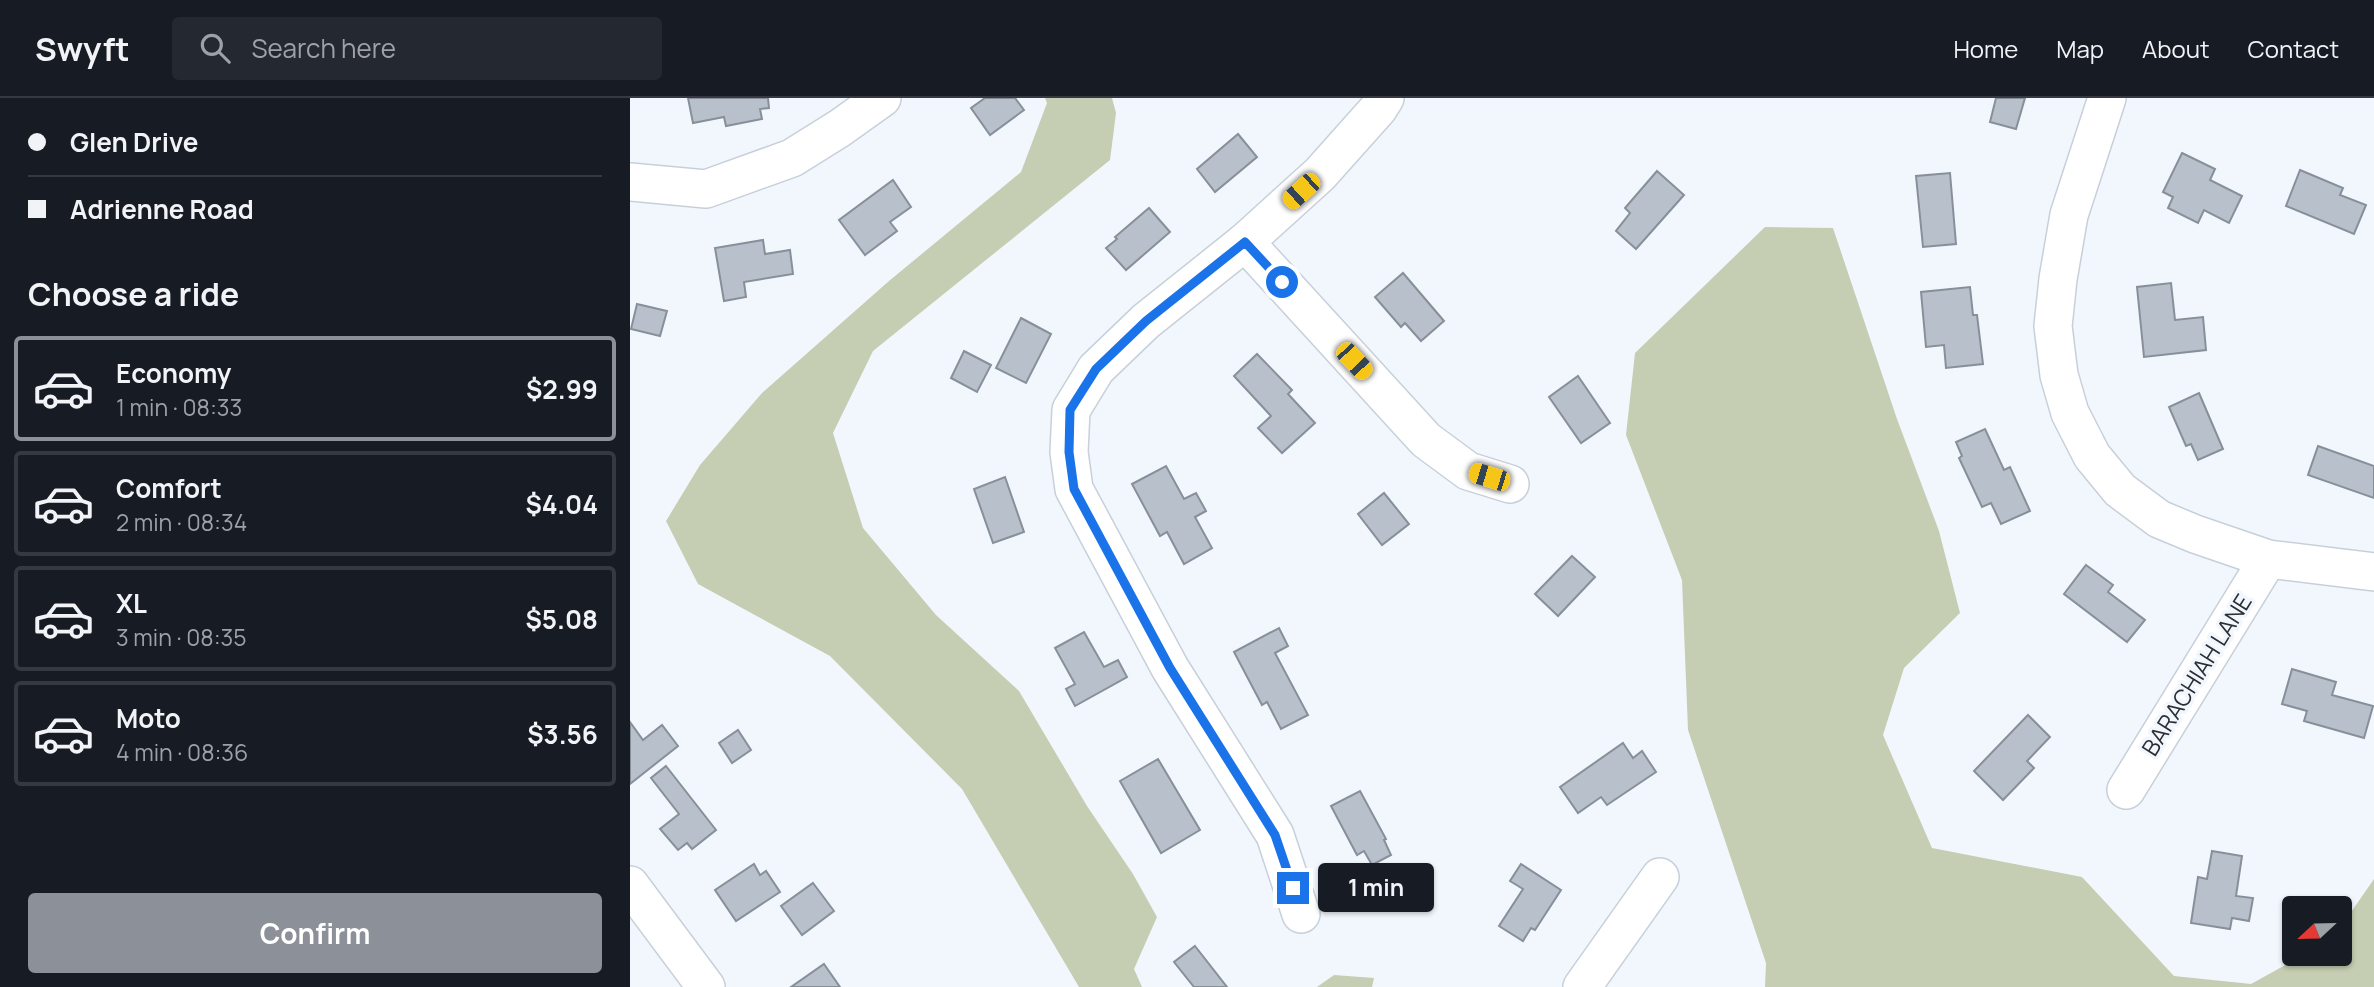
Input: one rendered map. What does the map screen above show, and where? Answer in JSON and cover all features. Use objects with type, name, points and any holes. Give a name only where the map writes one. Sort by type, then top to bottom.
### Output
[{"type":"street","points":[[630,182],[706,190],[792,158],[882,98]]},
{"type":"street","points":[[1301,914],[1275,835],[1164,656],[1074,489],[1069,452],[1070,410],[1096,369],[1146,321],[1245,242],[1320,174],[1385,98]]},
{"type":"street","points":[[2107,98],[2069,215],[2053,326],[2059,375],[2070,413],[2092,456],[2120,490],[2159,519],[2195,534],[2268,559],[2374,572]]},
{"type":"street","points":[[1245,242],[1426,440],[1468,471],[1510,484]]},
{"type":"street","name":"BARACHIAH LANE","points":[[2126,790],[2268,559]]},
{"type":"street","points":[[1582,987],[1661,877]]},
{"type":"street","points":[[630,885],[706,987]]},
{"type":"green space","points":[[1045,98],[1112,98],[1116,113],[1110,160],[873,351],[833,433],[863,528],[936,615],[1019,691],[1157,917],[1134,969],[1142,987],[1079,987],[962,789],[830,656],[698,584],[666,521],[700,465],[762,393],[889,281],[1021,172],[1047,103]]},
{"type":"green space","points":[[1765,227],[1833,228],[1897,419],[1939,531],[1960,613],[1904,668],[1883,735],[1932,848],[2082,877],[2174,976],[2251,984],[2283,966],[2352,966],[2352,911],[2374,879],[2374,987],[1765,987],[1766,963],[1688,730],[1682,580],[1626,435],[1635,353]]},
{"type":"green space","points":[[1334,975],[1374,978],[1372,987],[1317,987]]},
{"type":"building","points":[[688,98],[768,98],[769,108],[760,109],[762,119],[726,126],[724,117],[693,123]]},
{"type":"building","points":[[985,98],[1015,98],[1024,110],[990,135],[971,108]]},
{"type":"building","points":[[1996,98],[2025,98],[2016,129],[1990,122]]},
{"type":"building","points":[[1238,134],[1257,157],[1215,192],[1197,169]]},
{"type":"building","points":[[2182,153],[2215,169],[2210,180],[2242,196],[2229,223],[2204,210],[2198,223],[2168,208],[2173,197],[2163,192]]},
{"type":"building","points":[[2300,170],[2343,188],[2340,195],[2366,205],[2354,234],[2286,206]]},
{"type":"building","points":[[1657,171],[1684,195],[1636,249],[1616,231],[1630,213],[1625,208]]},
{"type":"building","points":[[1950,173],[1956,244],[1923,247],[1916,176]]},
{"type":"building","points":[[893,180],[911,207],[890,222],[897,231],[865,255],[839,220]]},
{"type":"building","points":[[1149,208],[1170,232],[1126,270],[1106,248]]},
{"type":"building","points":[[763,240],[765,254],[790,250],[793,274],[744,282],[746,297],[724,301],[715,248]]},
{"type":"building","points":[[1403,273],[1444,321],[1421,341],[1405,323],[1401,327],[1375,297]]},
{"type":"building","points":[[2171,283],[2175,320],[2203,317],[2206,350],[2144,357],[2137,287]]},
{"type":"building","points":[[1970,287],[1973,315],[1977,315],[1983,364],[1946,368],[1944,345],[1926,347],[1921,292]]},
{"type":"building","points":[[637,304],[667,311],[660,336],[631,329]]},
{"type":"building","points":[[1021,318],[1051,334],[1026,383],[996,368]]},
{"type":"building","points":[[964,351],[991,365],[977,392],[951,378]]},
{"type":"building","points":[[1257,354],[1292,390],[1288,394],[1315,423],[1282,453],[1258,428],[1271,416],[1234,376]]},
{"type":"building","points":[[1578,376],[1610,423],[1581,443],[1549,397]]},
{"type":"building","points":[[2199,393],[2223,449],[2198,460],[2191,444],[2186,446],[2169,407]]},
{"type":"building","points":[[1985,429],[2004,470],[2010,467],[2030,511],[2001,524],[1991,503],[1982,507],[1959,458],[1962,456],[1956,442]]},
{"type":"building","points":[[2318,446],[2374,466],[2374,498],[2308,475]]},
{"type":"building","points":[[1166,466],[1184,499],[1196,493],[1206,511],[1195,517],[1212,548],[1184,564],[1167,532],[1160,536],[1132,484]]},
{"type":"building","points":[[1005,477],[1024,532],[993,543],[974,489]]},
{"type":"building","points":[[1384,493],[1409,524],[1382,545],[1358,514]]},
{"type":"building","points":[[1572,556],[1595,577],[1558,616],[1535,594]]},
{"type":"building","points":[[2086,565],[2113,585],[2108,592],[2145,620],[2127,642],[2064,594]]},
{"type":"building","points":[[1279,628],[1288,646],[1275,653],[1308,715],[1281,729],[1267,702],[1262,705],[1234,652]]},
{"type":"building","points":[[1084,632],[1104,667],[1118,660],[1127,677],[1075,706],[1066,689],[1075,684],[1055,648]]},
{"type":"building","points":[[2292,669],[2336,682],[2332,695],[2373,706],[2364,738],[2304,721],[2307,711],[2282,704]]},
{"type":"building","points":[[2028,715],[2050,737],[2027,761],[2034,768],[2003,800],[1974,771]]},
{"type":"building","points":[[630,722],[643,740],[662,725],[678,746],[630,784]]},
{"type":"building","points":[[738,730],[751,750],[732,763],[719,743]]},
{"type":"building","points":[[1623,743],[1633,758],[1642,751],[1656,772],[1607,805],[1601,797],[1578,813],[1560,787]]},
{"type":"building","points":[[1158,759],[1200,830],[1161,853],[1120,781]]},
{"type":"building","points":[[666,766],[716,830],[692,849],[687,843],[678,850],[660,829],[679,814],[651,778]]},
{"type":"building","points":[[1360,791],[1386,839],[1384,840],[1391,855],[1372,865],[1364,851],[1357,855],[1331,806]]},
{"type":"building","points":[[2212,851],[2242,856],[2236,896],[2253,898],[2249,921],[2232,918],[2230,929],[2191,923],[2198,877],[2207,879]]},
{"type":"building","points":[[754,864],[760,875],[766,871],[780,892],[736,921],[715,890]]},
{"type":"building","points":[[1521,864],[1561,890],[1535,930],[1531,928],[1523,941],[1499,926],[1523,889],[1510,881]]},
{"type":"building","points":[[813,883],[834,911],[802,935],[781,906]]},
{"type":"building","points":[[1195,946],[1227,987],[1194,987],[1174,962]]},
{"type":"building","points":[[824,964],[840,987],[791,987]]},
{"type":"route","points":[[1282,282],[1245,242],[1146,321],[1096,369],[1070,410],[1069,452],[1074,489],[1170,668],[1275,835],[1293,888]]}]
